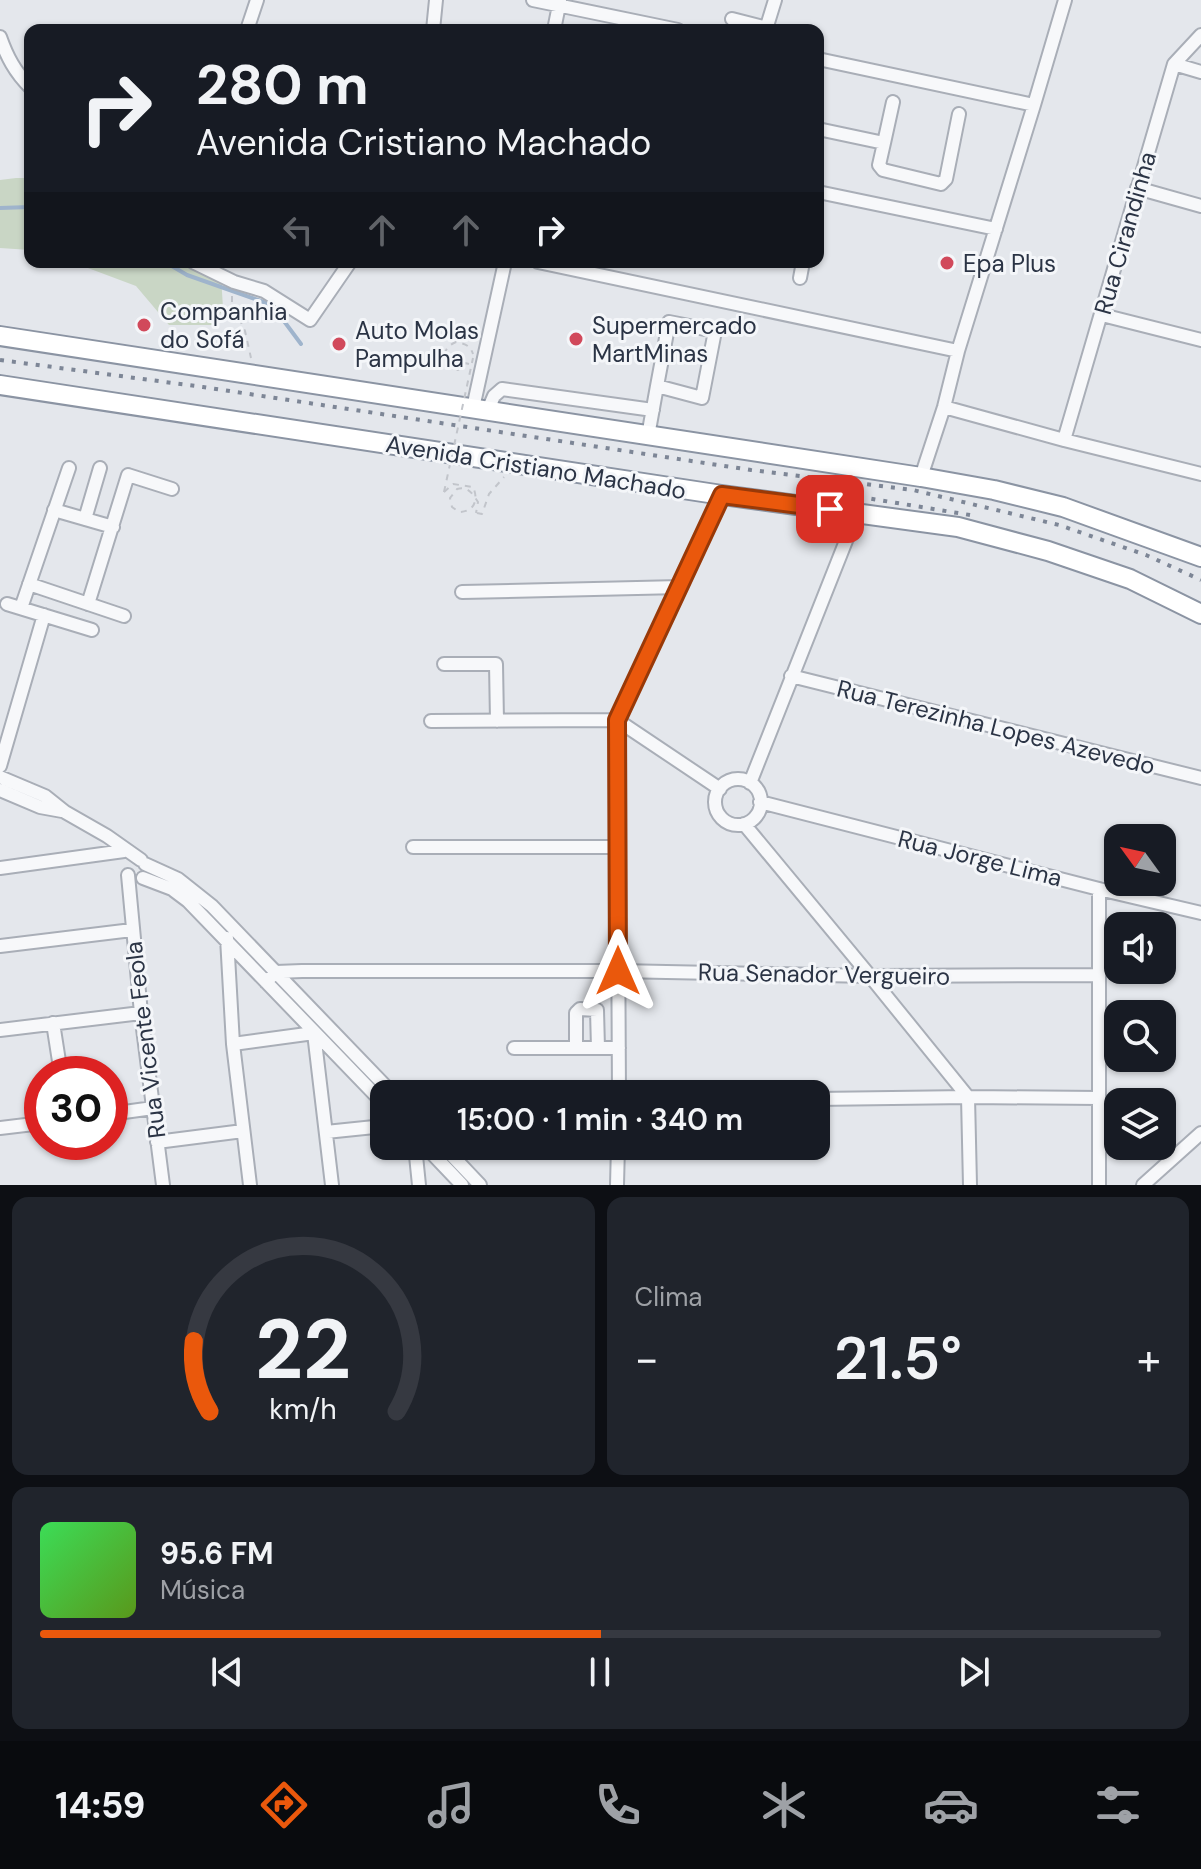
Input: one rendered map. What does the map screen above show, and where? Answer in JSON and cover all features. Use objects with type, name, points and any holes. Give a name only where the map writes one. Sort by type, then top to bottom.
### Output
[{"type":"highway","name":"Avenida Cristiano Machado","points":[[1,337],[994,490],[1063,507],[1201,557]]},
{"type":"highway","name":"Avenida Cristiano Machado","points":[[0,385],[722,495],[958,527],[1048,551],[1130,579],[1201,614]]},
{"type":"street","points":[[249,24],[257,0]]},
{"type":"street","points":[[434,24],[436,0]]},
{"type":"street","points":[[533,0],[560,2],[653,24]]},
{"type":"street","points":[[768,24],[775,0]]},
{"type":"street","points":[[921,477],[1065,0]]},
{"type":"street","points":[[555,24],[560,2]]},
{"type":"street","points":[[732,19],[751,24]]},
{"type":"street","name":"Rua Cirandinha","points":[[1064,440],[1174,64],[1201,35]]},
{"type":"street","points":[[0,37],[6,56],[24,81]]},
{"type":"street","points":[[824,60],[1034,105]]},
{"type":"street","points":[[1174,64],[1201,72]]},
{"type":"street","points":[[893,102],[880,169],[941,184],[946,179],[959,114]]},
{"type":"street","points":[[824,130],[884,143]]},
{"type":"street","points":[[1137,188],[1201,206]]},
{"type":"street","points":[[824,193],[996,229]]},
{"type":"street","points":[[205,268],[234,282],[264,291],[310,320],[346,268]]},
{"type":"street","points":[[480,409],[504,268]]},
{"type":"street","points":[[566,268],[958,351]]},
{"type":"street","points":[[800,278],[802,268]]},
{"type":"street","points":[[1102,315],[1201,340]]},
{"type":"street","points":[[648,436],[657,386],[669,322],[715,331],[702,398],[657,386]]},
{"type":"street","points":[[480,409],[502,389],[653,410]]},
{"type":"street","points":[[944,407],[1201,474]]},
{"type":"street","points":[[21,608],[69,468]]},
{"type":"street","points":[[85,519],[100,468]]},
{"type":"street","points":[[88,604],[128,475],[172,489]]},
{"type":"street","points":[[619,1080],[617,720],[722,495]]},
{"type":"street","points":[[54,510],[113,527]]},
{"type":"street","points":[[750,783],[857,513]]},
{"type":"street","points":[[29,584],[124,616]]},
{"type":"street","points":[[462,592],[680,587]]},
{"type":"street","points":[[7,604],[92,630]]},
{"type":"street","points":[[0,766],[44,615]]},
{"type":"street","points":[[444,664],[496,664],[497,721]]},
{"type":"street","name":"Rua Terezinha Lopes Azevedo","points":[[791,676],[1201,778]]},
{"type":"street","points":[[431,721],[617,720],[720,789]]},
{"type":"street","points":[[0,777],[45,796],[143,862],[178,879],[212,906],[230,934],[233,1044],[250,1185]]},
{"type":"street","points":[[737,779],[750,783],[757,791],[760,802],[756,816],[744,824],[730,824],[719,816],[715,802],[720,789],[737,779]]},
{"type":"street","points":[[0,790],[40,807],[65,812]]},
{"type":"street","name":"Rua Jorge Lima","points":[[760,802],[1201,913]]},
{"type":"street","points":[[744,824],[968,1097],[970,1185]]},
{"type":"street","points":[[413,847],[618,847]]},
{"type":"street","points":[[0,868],[124,849]]},
{"type":"street","points":[[124,849],[134,875],[172,889],[230,934],[271,977],[325,1023],[380,1080]]},
{"type":"street","points":[[134,875],[134,860],[143,862]]},
{"type":"street","points":[[134,875],[147,870],[143,862]]},
{"type":"street","name":"Rua Vicente Feola","points":[[134,875],[129,894],[132,930],[163,1185]]},
{"type":"street","points":[[1099,889],[1099,1185]]},
{"type":"street","points":[[0,946],[132,930]]},
{"type":"street","name":"Rua Senador Vergueiro","points":[[271,977],[618,971],[870,976],[1098,975]]},
{"type":"street","points":[[271,977],[314,1033],[370,1090]]},
{"type":"street","points":[[576,1048],[577,1010],[595,1009],[599,1012],[598,1048]]},
{"type":"street","points":[[0,1030],[141,1013]]},
{"type":"street","points":[[53,1023],[58,1056]]},
{"type":"street","points":[[233,1044],[314,1033],[325,1023]]},
{"type":"street","points":[[577,1027],[598,1027]]},
{"type":"street","points":[[314,1033],[332,1185]]},
{"type":"street","points":[[514,1048],[619,1048]]},
{"type":"street","points":[[830,1099],[1099,1098]]},
{"type":"street","points":[[128,1111],[153,1108]]},
{"type":"street","points":[[0,1128],[24,1125]]},
{"type":"street","points":[[326,1132],[370,1127]]},
{"type":"street","points":[[157,1142],[243,1131]]},
{"type":"street","points":[[1143,1185],[1201,1133]]},
{"type":"street","points":[[416,1160],[419,1185]]},
{"type":"street","points":[[438,1160],[462,1185]]},
{"type":"street","points":[[456,1160],[480,1185]]},
{"type":"street","points":[[617,1185],[618,1160]]},
{"type":"path","points":[[233,288],[232,303],[245,331],[255,375]]},
{"type":"path","points":[[465,363],[458,370],[446,363],[445,353],[452,344],[466,344],[473,358],[444,492],[453,484],[473,487],[478,502],[476,513],[482,514],[489,494],[518,463]]},
{"type":"path","points":[[465,488],[476,498],[471,510],[459,512],[452,507],[450,498],[457,489],[465,488]]},
{"type":"green space","points":[[24,178],[24,250],[0,248],[0,180]]},
{"type":"green space","points":[[88,268],[207,268],[221,276],[223,308],[215,325],[169,325],[136,286]]},
{"type":"waterway","points":[[0,208],[24,207]]},
{"type":"waterway","points":[[175,268],[272,305],[301,344]]},
{"type":"railway","points":[[0,360],[203,387],[751,470],[913,490],[1059,525],[1146,555],[1201,580]]},
{"type":"railway","points":[[824,491],[970,515]]},
{"type":"place","name":"Epa Plus","points":[[947,263]]},
{"type":"place","name":"Companhia do Sofá","points":[[144,325]]},
{"type":"place","name":"Supermercado MartMinas","points":[[576,339]]},
{"type":"place","name":"Auto Molas Pampulha","points":[[339,344]]},
{"type":"route","points":[[618,971],[617,720],[722,495],[830,509]]}]
